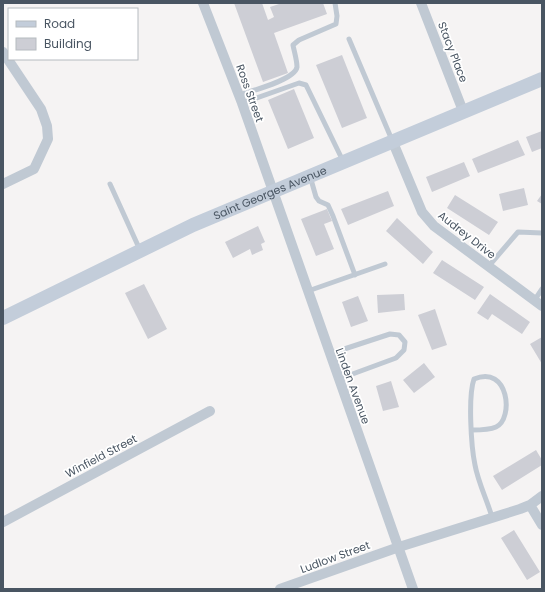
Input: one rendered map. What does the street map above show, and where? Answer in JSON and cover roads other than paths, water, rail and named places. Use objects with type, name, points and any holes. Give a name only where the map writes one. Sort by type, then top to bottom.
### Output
[{"type":"main road","name":"Saint Georges Avenue","points":[[3,318],[193,225],[392,140],[542,79]]},
{"type":"street","name":"Ross Street","points":[[202,3],[240,99],[272,191]]},
{"type":"street","name":"Stacy Place","points":[[421,3],[463,111]]},
{"type":"street","points":[[3,184],[34,170],[48,139],[47,126],[41,109],[8,60]]},
{"type":"street","name":"Audrey Drive","points":[[392,140],[422,212],[447,237],[538,304]]},
{"type":"street","name":"Linden Avenue","points":[[272,191],[413,589]]},
{"type":"street","name":"Winfield Street","points":[[3,522],[210,411]]},
{"type":"street","points":[[398,547],[530,505],[542,496]]},
{"type":"street","points":[[530,505],[542,526]]},
{"type":"street","name":"Ludlow Street","points":[[280,589],[398,547]]},
{"type":"lane","points":[[240,99],[286,78],[295,72],[297,66],[293,45],[299,40],[336,24],[337,16],[335,3]]},
{"type":"lane","points":[[349,39],[392,140]]},
{"type":"lane","points":[[240,99],[298,83],[306,85],[343,161]]},
{"type":"lane","points":[[310,176],[316,197],[319,201],[328,205],[355,275]]},
{"type":"lane","points":[[110,184],[140,251]]},
{"type":"lane","points":[[488,267],[518,232],[542,233]]},
{"type":"lane","points":[[307,291],[385,264]]},
{"type":"lane","points":[[538,304],[542,289]]},
{"type":"lane","points":[[329,354],[390,334],[399,335],[405,342],[404,350],[396,358],[338,379]]},
{"type":"lane","points":[[472,430],[496,427],[502,423],[505,414],[506,393],[497,380],[487,377],[474,379],[471,387],[472,430],[474,465],[492,517]]}]
